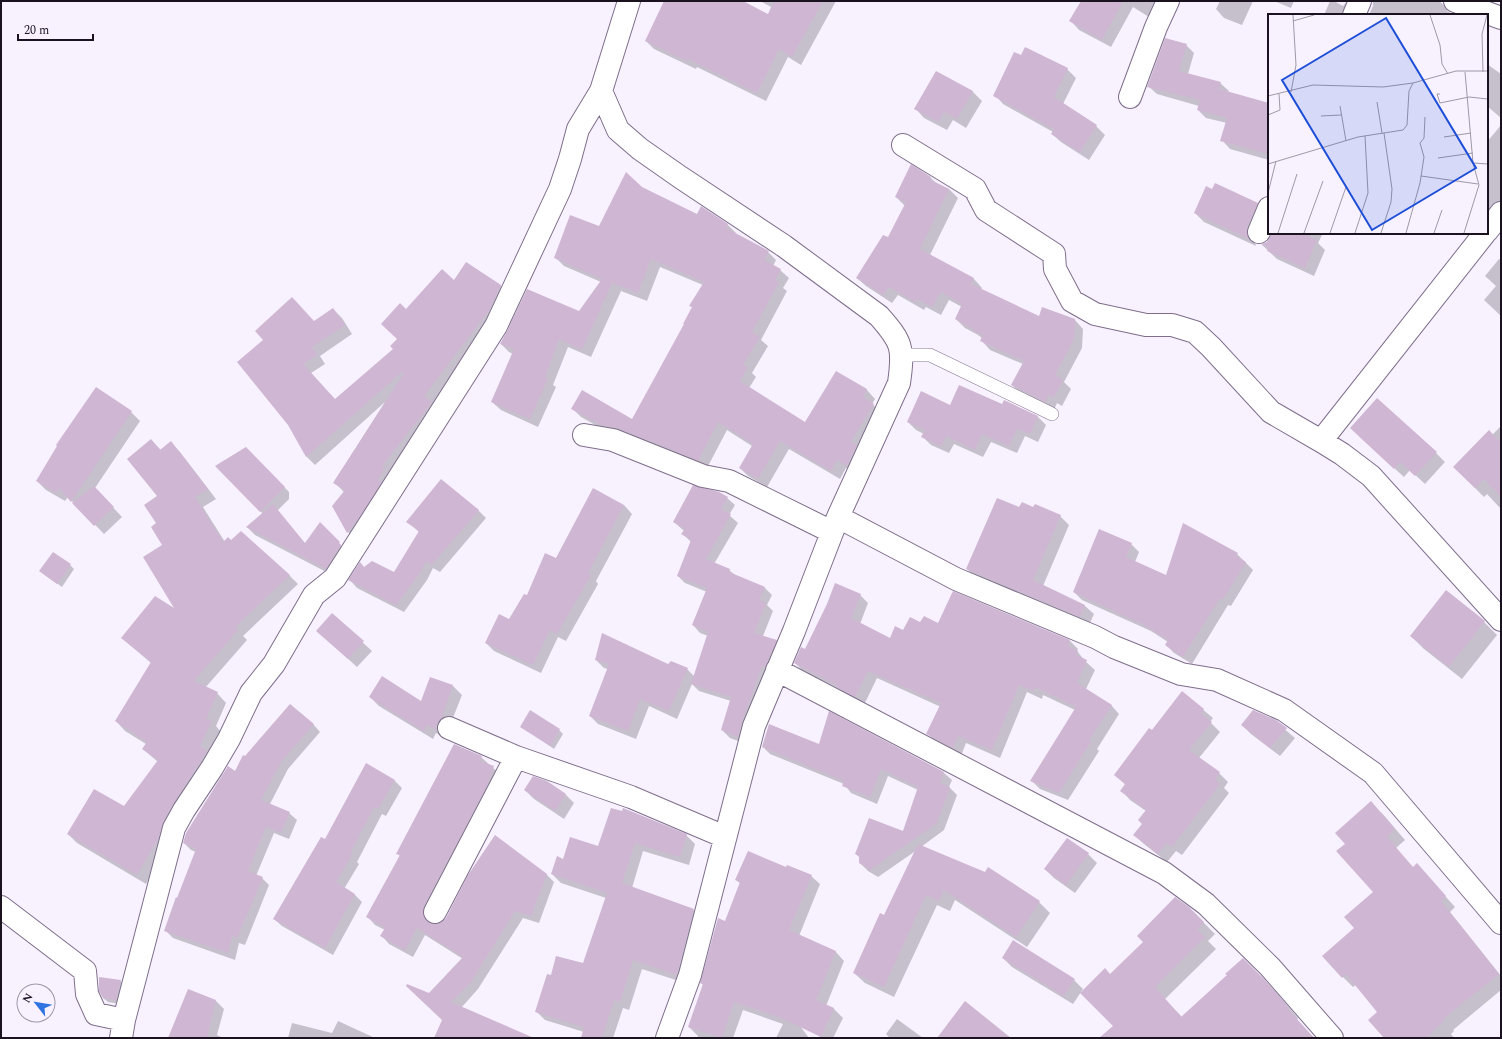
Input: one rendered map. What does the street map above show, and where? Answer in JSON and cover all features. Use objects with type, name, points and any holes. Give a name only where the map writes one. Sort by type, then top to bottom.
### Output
[{"type":"street","points":[[1,907],[85,971],[86,994],[96,1014],[123,1029],[174,828],[184,810],[216,762],[251,693],[274,664],[314,595],[335,578],[496,326],[560,189],[578,129],[601,91],[629,1]]},
{"type":"street","points":[[1130,97],[1156,26],[1168,1]]},
{"type":"street","points":[[1354,14],[1360,1]]},
{"type":"street","points":[[1455,1],[1501,18]]},
{"type":"street","points":[[601,91],[618,130],[640,149],[784,246],[879,316],[891,330],[901,347],[899,383],[835,525],[794,631],[754,726],[690,975],[667,1038]]},
{"type":"street","points":[[578,129],[618,130]]},
{"type":"street","points":[[902,145],[975,189],[986,210],[1054,254],[1055,269],[1072,301],[1095,314],[1146,325],[1172,325],[1195,332],[1211,347],[1271,412],[1342,454],[1371,476],[1501,620]]},
{"type":"street","points":[[1259,232],[1268,210]]},
{"type":"street","points":[[1488,230],[1501,213]]},
{"type":"street","points":[[1321,441],[1484,234]]},
{"type":"street","points":[[584,435],[613,440],[703,476],[729,481],[1095,637],[1114,647],[1181,674],[1217,680],[1284,710],[1373,773],[1501,922]]},
{"type":"street","points":[[777,670],[1164,873],[1206,904],[1243,940],[1270,967],[1332,1038]]},
{"type":"street","points":[[449,728],[516,757],[631,797],[725,837]]},
{"type":"street","points":[[435,912],[516,757]]},
{"type":"lane","points":[[901,355],[930,355],[1052,414]]},
{"type":"building","points":[[664,1],[743,1],[768,14],[775,1],[823,1],[792,57],[779,49],[757,93],[688,59],[687,61],[645,41]]},
{"type":"building","points":[[1081,1],[1123,1],[1102,40],[1069,21]]},
{"type":"building","points":[[1165,38],[1187,44],[1179,71],[1221,82],[1219,89],[1268,103],[1268,154],[1220,141],[1227,118],[1197,110],[1200,100],[1147,87]]},
{"type":"building","points":[[1025,47],[1068,68],[1054,97],[1097,125],[1080,152],[1051,134],[1054,129],[993,96],[1014,52],[1021,55]]},
{"type":"building","points":[[936,71],[973,91],[957,119],[944,112],[938,122],[914,109]]},
{"type":"building","points":[[911,164],[931,177],[929,179],[949,189],[920,249],[974,278],[971,284],[1039,316],[1042,307],[1075,319],[1074,339],[1055,375],[1063,380],[1054,398],[1048,395],[1045,402],[1011,385],[1024,361],[980,341],[983,335],[973,331],[973,329],[955,319],[962,304],[941,292],[932,307],[917,299],[915,302],[889,287],[883,295],[856,278],[883,235],[888,237],[906,202],[895,197]]},
{"type":"building","points":[[626,172],[642,187],[697,214],[701,206],[728,224],[726,228],[769,251],[764,260],[781,269],[775,280],[779,282],[752,332],[760,337],[743,365],[748,367],[740,381],[805,422],[836,371],[867,389],[863,397],[874,404],[851,441],[857,445],[847,466],[837,460],[831,471],[780,441],[758,479],[739,468],[753,444],[718,422],[698,461],[617,428],[601,425],[571,409],[582,390],[632,419],[684,324],[692,307],[689,306],[704,282],[651,259],[638,293],[612,283],[582,350],[559,339],[545,377],[548,378],[530,419],[491,402],[514,349],[500,344],[527,289],[579,311],[602,279],[554,258],[570,215],[599,226]]},
{"type":"building","points":[[1215,183],[1258,203],[1247,228],[1249,239],[1194,213],[1206,186],[1212,189]]},
{"type":"building","points":[[1271,234],[1302,234],[1317,240],[1305,268],[1267,251],[1269,248],[1261,244],[1267,242]]},
{"type":"building","points":[[466,262],[501,285],[490,309],[424,396],[432,402],[382,466],[385,468],[378,480],[382,482],[347,533],[332,506],[345,490],[333,483],[404,373],[402,372],[306,457],[288,425],[237,362],[263,340],[255,331],[292,297],[314,321],[333,308],[345,325],[312,347],[317,355],[303,364],[335,399],[393,349],[390,346],[397,339],[381,324],[400,303],[406,309],[442,269],[454,280]]},
{"type":"building","points":[[959,385],[1002,404],[1004,400],[1038,416],[1030,434],[1017,429],[1009,446],[982,434],[975,450],[946,436],[941,446],[921,437],[925,430],[907,422],[921,391],[950,405]]},
{"type":"building","points":[[96,387],[132,411],[71,502],[59,488],[56,493],[36,481],[57,446],[56,445]]},
{"type":"building","points":[[1377,398],[1437,452],[1415,476],[1400,462],[1394,469],[1350,428]]},
{"type":"building","points":[[1489,430],[1501,443],[1501,497],[1484,479],[1475,488],[1453,467]]},
{"type":"building","points":[[151,439],[160,450],[171,441],[208,489],[195,497],[223,542],[228,537],[231,540],[241,531],[290,575],[235,627],[238,630],[194,681],[218,692],[206,719],[212,721],[200,746],[207,751],[173,804],[163,822],[159,837],[137,875],[67,834],[94,789],[124,806],[158,760],[142,749],[147,742],[115,721],[151,662],[121,638],[155,596],[174,608],[143,557],[162,545],[151,527],[156,523],[144,505],[157,496],[127,459]]},
{"type":"building","points":[[246,447],[285,487],[260,512],[215,466]]},
{"type":"building","points":[[441,479],[479,510],[432,565],[426,561],[420,573],[396,605],[348,580],[360,562],[364,567],[372,561],[394,572],[419,531],[406,522]]},
{"type":"building","points":[[693,485],[719,492],[728,497],[721,509],[731,514],[706,559],[730,569],[729,572],[765,587],[759,600],[766,603],[754,633],[777,640],[765,667],[762,666],[742,721],[738,737],[721,730],[731,697],[691,684],[708,632],[692,625],[707,588],[677,576],[691,540],[681,534],[685,529],[673,522]]},
{"type":"building","points":[[94,486],[114,507],[94,526],[72,503]]},
{"type":"building","points":[[593,488],[624,505],[588,573],[591,575],[557,634],[550,630],[533,665],[485,643],[499,614],[509,619],[524,594],[527,595],[545,553],[556,558]]},
{"type":"building","points":[[997,498],[1019,507],[1022,502],[1033,507],[1035,504],[1061,515],[1033,580],[1085,605],[1080,617],[966,569]]},
{"type":"building","points":[[273,504],[305,543],[320,522],[340,542],[339,543],[341,545],[326,569],[246,527]]},
{"type":"building","points":[[1183,523],[1238,553],[1236,556],[1246,562],[1223,599],[1220,598],[1183,657],[1165,645],[1168,640],[1142,624],[1073,592],[1099,529],[1132,543],[1126,557],[1166,575]]},
{"type":"building","points":[[53,552],[71,564],[57,584],[39,571]]},
{"type":"building","points":[[835,583],[861,594],[851,618],[890,638],[895,626],[903,630],[910,617],[920,622],[924,616],[938,623],[953,591],[1070,640],[1068,646],[1078,651],[1076,655],[1087,660],[1077,683],[1112,705],[1089,740],[1091,742],[1059,793],[1030,781],[1076,707],[1035,687],[1033,691],[1019,685],[992,750],[958,736],[953,748],[926,734],[941,703],[868,671],[855,697],[836,687],[837,685],[794,663],[801,647],[805,649],[827,604]]},
{"type":"building","points":[[1446,590],[1485,621],[1449,667],[1410,636]]},
{"type":"building","points":[[332,613],[364,641],[348,659],[316,631]]},
{"type":"building","points":[[602,633],[668,664],[671,661],[688,668],[669,711],[640,699],[628,731],[589,716],[609,664],[595,660]]},
{"type":"building","points":[[382,676],[421,701],[430,677],[453,685],[441,719],[437,723],[436,730],[427,725],[424,731],[369,697]]},
{"type":"building","points":[[1182,691],[1204,709],[1201,714],[1212,722],[1189,750],[1220,772],[1215,779],[1220,784],[1172,847],[1167,843],[1158,854],[1133,835],[1142,824],[1138,820],[1146,810],[1120,791],[1125,784],[1114,775],[1149,728],[1152,730]]},
{"type":"building","points":[[290,704],[314,724],[281,762],[261,800],[290,812],[281,833],[266,827],[248,871],[263,877],[237,938],[232,936],[228,953],[164,931],[196,849],[183,843],[186,833],[228,766],[235,771],[243,755],[245,756]]},
{"type":"building","points":[[530,710],[560,729],[550,746],[520,727]]},
{"type":"building","points":[[1253,710],[1276,720],[1287,728],[1270,748],[1241,725]]},
{"type":"building","points":[[829,711],[944,772],[940,783],[950,787],[937,823],[870,870],[859,863],[859,856],[855,854],[869,818],[903,831],[918,787],[881,769],[870,797],[842,786],[844,781],[762,747],[769,724],[819,744]]},
{"type":"building","points":[[454,744],[482,756],[480,761],[494,766],[486,788],[424,906],[423,913],[425,919],[430,923],[436,924],[442,922],[446,918],[468,875],[495,835],[547,874],[531,916],[515,911],[471,982],[451,1002],[534,1038],[434,1038],[442,1020],[406,986],[407,984],[429,993],[463,957],[417,928],[405,950],[380,936],[385,928],[366,917],[400,855],[396,854]]},
{"type":"building","points":[[366,763],[395,780],[378,809],[374,807],[350,854],[352,855],[336,882],[355,894],[325,948],[273,919],[321,837],[325,839]]},
{"type":"building","points":[[533,776],[547,781],[566,794],[555,811],[524,790]]},
{"type":"building","points":[[1371,801],[1395,829],[1387,837],[1413,867],[1417,863],[1446,896],[1441,901],[1499,974],[1443,1019],[1445,1020],[1426,1038],[1384,1038],[1368,1020],[1377,1012],[1346,974],[1342,978],[1322,956],[1354,928],[1344,917],[1373,892],[1336,851],[1345,844],[1335,833]]},
{"type":"building","points":[[611,808],[622,811],[623,808],[687,834],[680,857],[635,843],[622,883],[694,909],[677,975],[633,960],[620,1002],[614,1000],[602,1038],[581,1038],[584,1027],[535,1012],[547,974],[551,975],[556,956],[583,963],[607,893],[551,874],[557,856],[563,859],[570,837],[598,846]]},
{"type":"building","points":[[1067,838],[1089,853],[1066,885],[1044,869]]},
{"type":"building","points":[[918,844],[985,872],[988,867],[1040,901],[1016,937],[944,890],[939,901],[926,895],[884,987],[853,973],[880,913],[884,915]]},
{"type":"building","points":[[748,851],[786,867],[787,865],[812,875],[789,930],[836,951],[816,1000],[834,1008],[821,1037],[779,1017],[734,1002],[722,1038],[688,1027],[703,984],[700,983],[718,918],[725,921],[740,882],[735,880]]},
{"type":"building","points":[[1175,897],[1189,907],[1204,922],[1197,929],[1205,937],[1155,987],[1181,1017],[1227,975],[1225,974],[1243,958],[1264,979],[1288,1007],[1287,1008],[1314,1038],[1099,1038],[1113,1026],[1080,993],[1105,968],[1110,974],[1143,942],[1137,936]]},
{"type":"building","points":[[1013,940],[1075,979],[1064,996],[1002,958]]},
{"type":"building","points":[[99,977],[121,980],[116,1000],[103,998],[99,991]]},
{"type":"building","points":[[188,989],[216,1000],[207,1038],[168,1038]]},
{"type":"building","points":[[965,1001],[1011,1038],[937,1038]]}]
